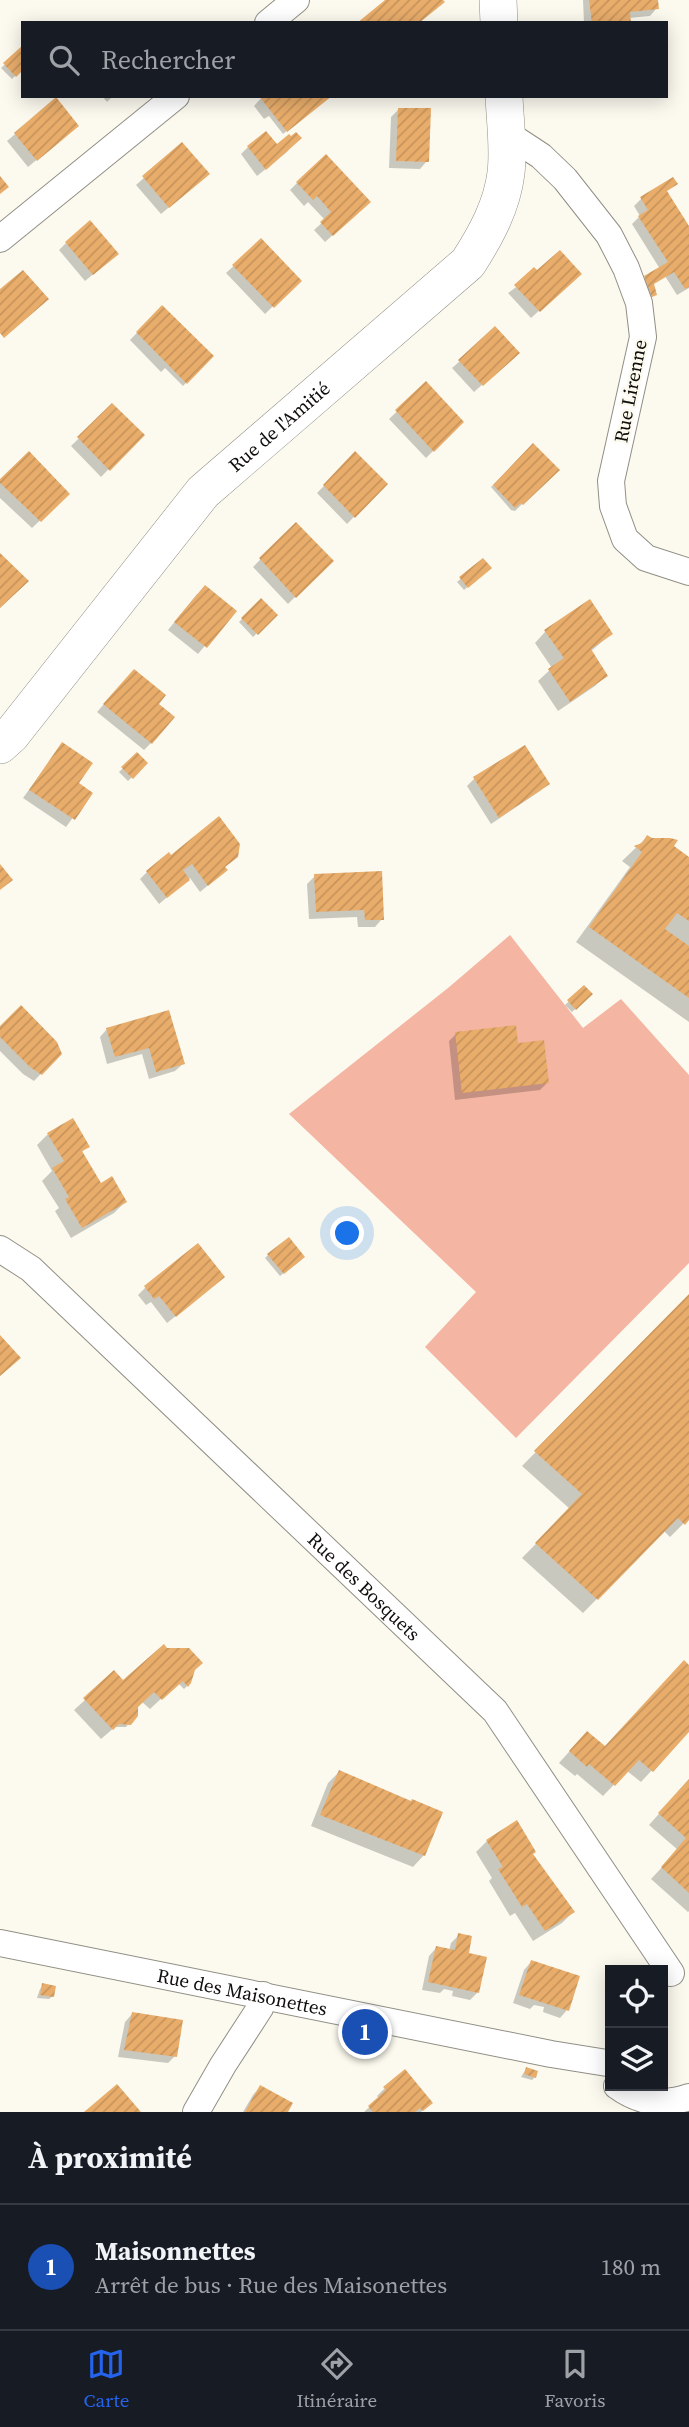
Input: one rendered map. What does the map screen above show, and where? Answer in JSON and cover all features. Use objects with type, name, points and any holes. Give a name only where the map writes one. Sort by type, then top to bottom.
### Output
[{"type":"street","points":[[270,21],[296,0]]},
{"type":"street","points":[[498,0],[499,21]]},
{"type":"street","points":[[0,239],[174,98]]},
{"type":"street","name":"Rue de l'Amitié","points":[[0,745],[203,492],[468,263],[487,233],[499,204],[506,172],[504,98]]},
{"type":"street","name":"Rue Lirenne","points":[[506,133],[541,156],[565,179],[609,235],[626,268],[639,303],[643,337],[611,481],[613,506],[625,539],[646,558],[689,572]]},
{"type":"street","name":"Rue des Bosquets","points":[[0,1249],[31,1269],[495,1711],[674,1975]]},
{"type":"street","name":"Rue des Maisonettes","points":[[0,1943],[551,2054],[605,2076]]},
{"type":"street","points":[[196,2112],[260,2008],[263,1995]]},
{"type":"street","name":"Rue des Maisonettes","points":[[634,2091],[653,2102],[674,2102],[689,2097]]},
{"type":"shaded area","points":[[510,935],[583,1028],[621,999],[689,1075],[689,1263],[516,1438],[425,1347],[476,1292],[289,1114],[448,988]]},
{"type":"building","points":[[385,0],[445,2],[421,21],[359,21]]},
{"type":"building","points":[[589,0],[658,0],[659,9],[630,12],[631,21],[592,21]]},
{"type":"building","points":[[21,47],[21,72],[16,77],[3,63]]},
{"type":"building","points":[[55,98],[79,126],[37,161],[14,133]]},
{"type":"building","points":[[261,98],[330,98],[287,132]]},
{"type":"building","points":[[398,108],[431,108],[429,162],[396,161]]},
{"type":"building","points":[[266,131],[277,144],[296,132],[302,138],[266,170],[247,146]]},
{"type":"building","points":[[182,142],[210,174],[169,208],[142,176]]},
{"type":"building","points":[[326,154],[371,202],[333,236],[320,222],[331,212],[317,196],[313,200],[296,182]]},
{"type":"building","points":[[0,176],[9,187],[0,194]]},
{"type":"building","points":[[673,177],[678,184],[667,191],[689,226],[689,287],[685,289],[674,272],[654,284],[657,295],[652,297],[644,276],[668,262],[638,216],[648,210],[640,197]]},
{"type":"building","points":[[90,220],[119,254],[93,275],[65,242]]},
{"type":"building","points":[[261,238],[302,281],[274,308],[232,265]]},
{"type":"building","points":[[560,250],[582,274],[540,312],[514,285],[534,267],[537,270]]},
{"type":"building","points":[[23,270],[49,299],[4,338],[0,333],[0,289]]},
{"type":"building","points":[[162,305],[214,356],[187,384],[136,332]]},
{"type":"building","points":[[495,326],[520,353],[483,386],[458,360]]},
{"type":"building","points":[[426,381],[464,422],[434,452],[395,410]]},
{"type":"building","points":[[112,403],[145,435],[110,471],[77,437]]},
{"type":"building","points":[[533,443],[560,470],[523,505],[521,503],[515,508],[493,485]]},
{"type":"building","points":[[29,451],[70,494],[41,522],[0,483],[0,479]]},
{"type":"building","points":[[355,451],[388,484],[355,518],[323,485]]},
{"type":"building","points":[[296,522],[334,561],[296,598],[259,558]]},
{"type":"building","points":[[0,553],[29,581],[0,608]]},
{"type":"building","points":[[483,558],[492,568],[468,588],[459,577]]},
{"type":"building","points":[[205,585],[237,611],[207,648],[174,622]]},
{"type":"building","points":[[261,598],[278,615],[258,635],[241,618]]},
{"type":"building","points":[[590,599],[613,634],[591,649],[608,676],[570,702],[548,669],[564,658],[544,630]]},
{"type":"building","points":[[134,669],[166,695],[159,704],[175,717],[152,744],[103,704]]},
{"type":"building","points":[[62,742],[93,763],[79,783],[93,793],[75,820],[29,790]]},
{"type":"building","points":[[525,745],[550,784],[499,818],[473,777]]},
{"type":"building","points":[[137,752],[148,763],[133,779],[121,767]]},
{"type":"building","points":[[219,816],[240,844],[238,857],[225,867],[228,870],[208,886],[192,864],[183,870],[190,880],[167,898],[146,871],[169,852],[171,855]]},
{"type":"building","points":[[647,835],[652,838],[678,840],[674,846],[689,857],[689,921],[677,913],[665,929],[689,946],[689,998],[589,927],[642,852],[634,846],[642,843]]},
{"type":"building","points":[[0,864],[13,880],[0,890]]},
{"type":"building","points":[[382,871],[384,920],[365,920],[364,910],[316,912],[314,874]]},
{"type":"building","points":[[584,985],[593,994],[576,1010],[567,1000]]},
{"type":"building","points":[[21,1005],[57,1042],[62,1054],[42,1075],[30,1067],[0,1037],[0,1026]]},
{"type":"building","points":[[169,1010],[185,1064],[156,1072],[149,1048],[115,1057],[106,1028]]},
{"type":"building","points":[[516,1025],[518,1043],[544,1040],[549,1083],[462,1093],[455,1032]]},
{"type":"building","points":[[73,1118],[90,1147],[82,1151],[101,1183],[112,1176],[127,1202],[82,1228],[65,1199],[69,1197],[52,1168],[64,1161],[47,1133]]},
{"type":"building","points":[[289,1237],[305,1257],[284,1274],[267,1254]]},
{"type":"building","points":[[198,1243],[225,1277],[176,1317],[159,1296],[154,1299],[144,1286]]},
{"type":"building","points":[[689,1294],[689,1520],[685,1525],[678,1518],[598,1600],[535,1543],[582,1494],[534,1451]]},
{"type":"building","points":[[0,1335],[21,1358],[0,1376]]},
{"type":"building","points":[[164,1644],[167,1648],[189,1648],[203,1663],[195,1670],[188,1687],[183,1681],[162,1700],[154,1692],[138,1707],[138,1716],[131,1725],[119,1724],[113,1730],[83,1698],[114,1670],[123,1680]]},
{"type":"building","points":[[684,1660],[689,1665],[689,1732],[653,1772],[639,1760],[615,1786],[569,1751],[587,1731],[605,1746]]},
{"type":"building","points":[[339,1770],[443,1812],[425,1856],[320,1815]]},
{"type":"building","points":[[689,1779],[689,1893],[661,1867],[686,1838],[658,1813]]},
{"type":"building","points":[[517,1820],[536,1852],[533,1854],[575,1912],[545,1931],[527,1904],[522,1907],[498,1869],[503,1867],[486,1840]]},
{"type":"building","points":[[458,1933],[472,1936],[469,1953],[487,1957],[479,1993],[428,1982],[436,1946],[455,1950]]},
{"type":"building","points":[[531,1960],[580,1976],[569,2011],[519,1995]]},
{"type":"building","points":[[42,1983],[56,1986],[54,1997],[40,1995]]},
{"type":"building","points":[[132,2012],[183,2020],[177,2057],[124,2050]]},
{"type":"building","points":[[526,2067],[538,2071],[536,2078],[524,2074]]},
{"type":"building","points":[[405,2069],[433,2103],[423,2111],[420,2108],[415,2112],[373,2112],[368,2106],[386,2090],[383,2087]]},
{"type":"building","points":[[117,2084],[141,2112],[84,2112]]},
{"type":"building","points":[[260,2085],[293,2103],[288,2112],[245,2112]]},
{"type":"place","name":"Maisonnettes","points":[[365,2032]]}]
